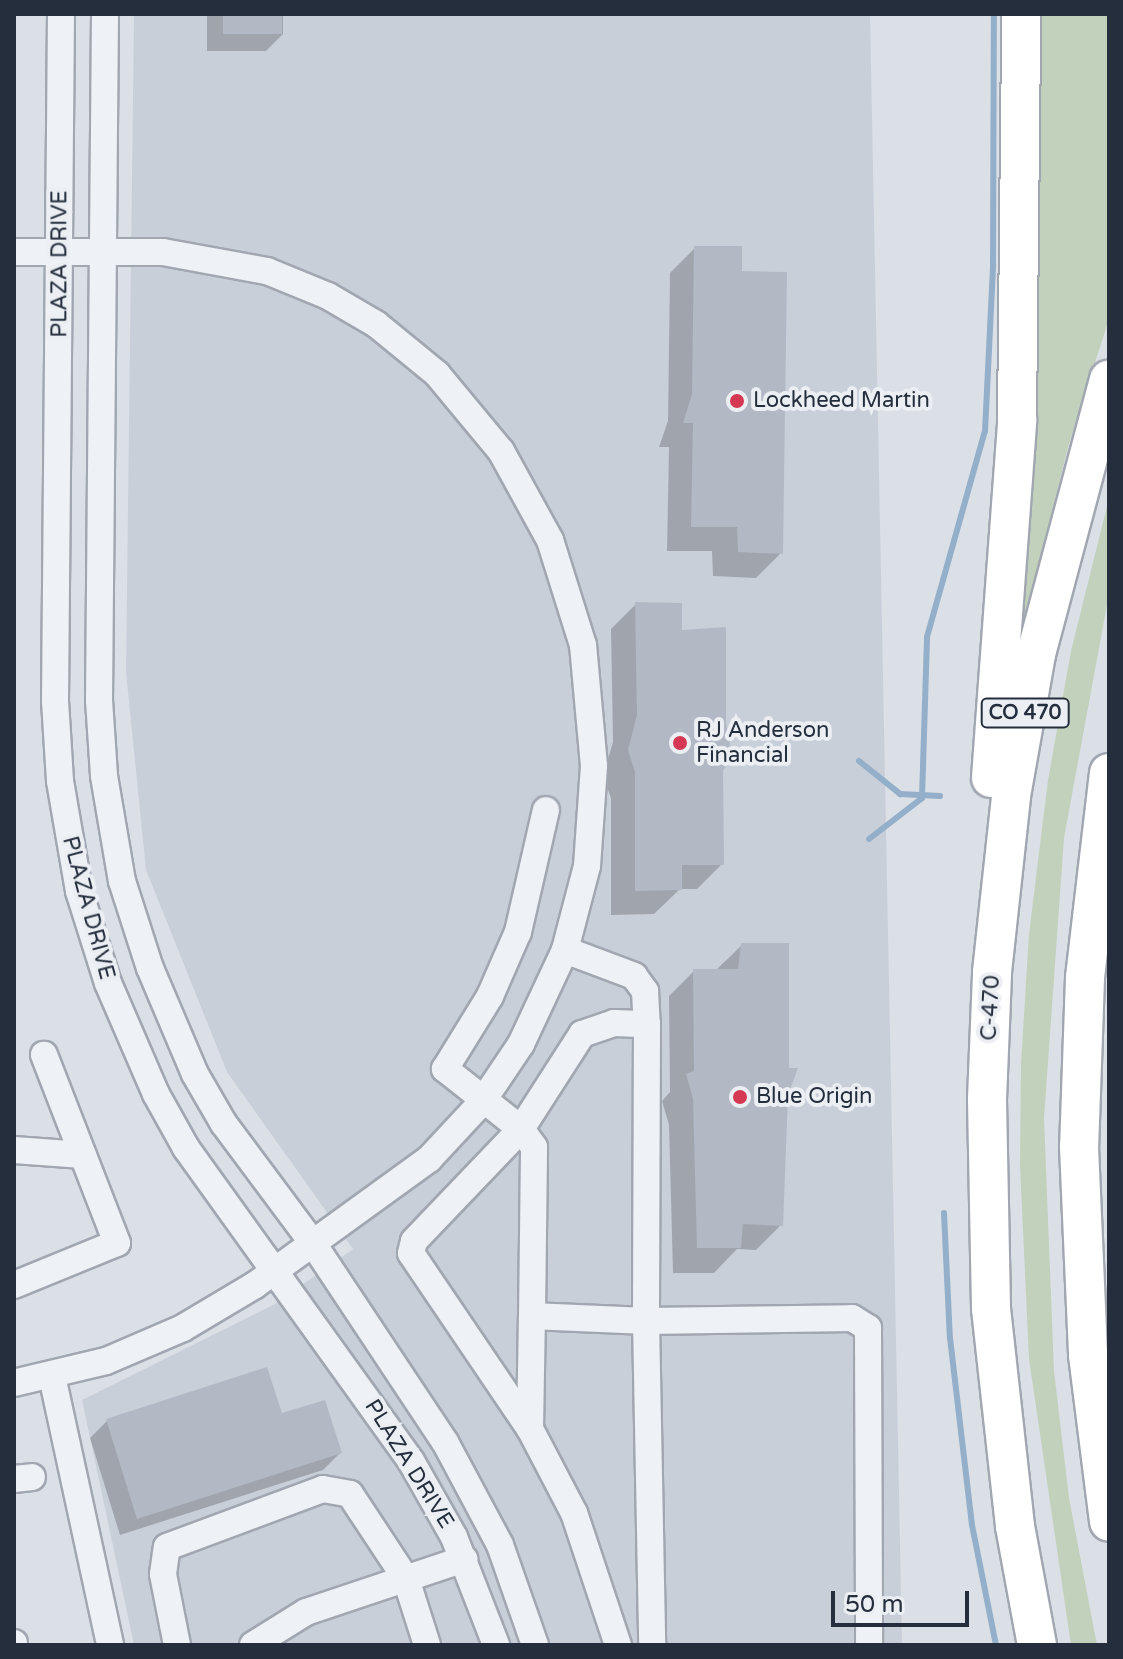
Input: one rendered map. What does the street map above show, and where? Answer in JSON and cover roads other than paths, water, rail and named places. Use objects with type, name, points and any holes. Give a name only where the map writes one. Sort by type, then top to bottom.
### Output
[{"type":"highway","points":[[988,1054],[976,988],[1017,420],[1021,14]]},
{"type":"highway","name":"C-470","points":[[1037,1645],[1011,1498],[992,1320],[988,1054],[1004,848],[1027,704],[1058,556],[1109,380]]},
{"type":"highway","points":[[1109,773],[1090,921],[1079,1093],[1082,1268],[1092,1394],[1109,1522]]},
{"type":"highway","points":[[1092,1394],[1098,1349],[1094,1141],[1109,992]]},
{"type":"street","name":"PLAZA DRIVE","points":[[61,14],[55,701],[60,781],[79,891],[108,983],[156,1094],[186,1148],[278,1269],[411,1461],[464,1559],[496,1645]]},
{"type":"street","name":"PLAZA DRIVE","points":[[105,14],[99,700],[104,776],[122,881],[150,968],[195,1074],[224,1124],[312,1242],[476,1496],[500,1545],[535,1645]]},
{"type":"street","points":[[14,252],[105,251],[215,259],[267,271],[328,296],[376,324],[437,374],[501,451],[550,540],[574,609],[589,676],[592,820],[587,866],[565,950],[521,1044],[482,1102],[429,1159],[278,1269],[164,1338],[52,1376],[14,1383]]},
{"type":"street","points":[[530,1429],[537,1156],[521,1129],[482,1102],[445,1069],[490,996],[518,932],[546,810]]},
{"type":"street","points":[[565,950],[634,976],[645,991],[646,1321],[652,1645]]},
{"type":"street","points":[[618,1645],[574,1513],[530,1429],[411,1253],[414,1241],[521,1129],[582,1034],[614,1023],[647,1024]]},
{"type":"street","points":[[14,1285],[117,1243],[44,1055]]},
{"type":"street","points":[[14,1150],[83,1155]]},
{"type":"street","points":[[532,1316],[646,1321],[852,1318],[868,1328],[869,1645]]},
{"type":"street","points":[[52,1376],[110,1645]]},
{"type":"street","points":[[177,1645],[163,1574],[167,1547],[323,1489],[350,1494],[406,1579],[427,1645]]},
{"type":"street","points":[[253,1645],[306,1612],[464,1559]]},
{"type":"waterway","points":[[869,839],[922,798],[927,637],[985,431],[993,265],[994,14]]},
{"type":"waterway","points":[[859,761],[900,794],[940,796]]},
{"type":"waterway","points":[[944,1213],[950,1338],[972,1525],[996,1645]]},
{"type":"place","name":"Lockheed Martin","points":[[737,401]]},
{"type":"place","name":"RJ Anderson Financial","points":[[680,743]]},
{"type":"place","name":"Blue Origin","points":[[740,1097]]}]
